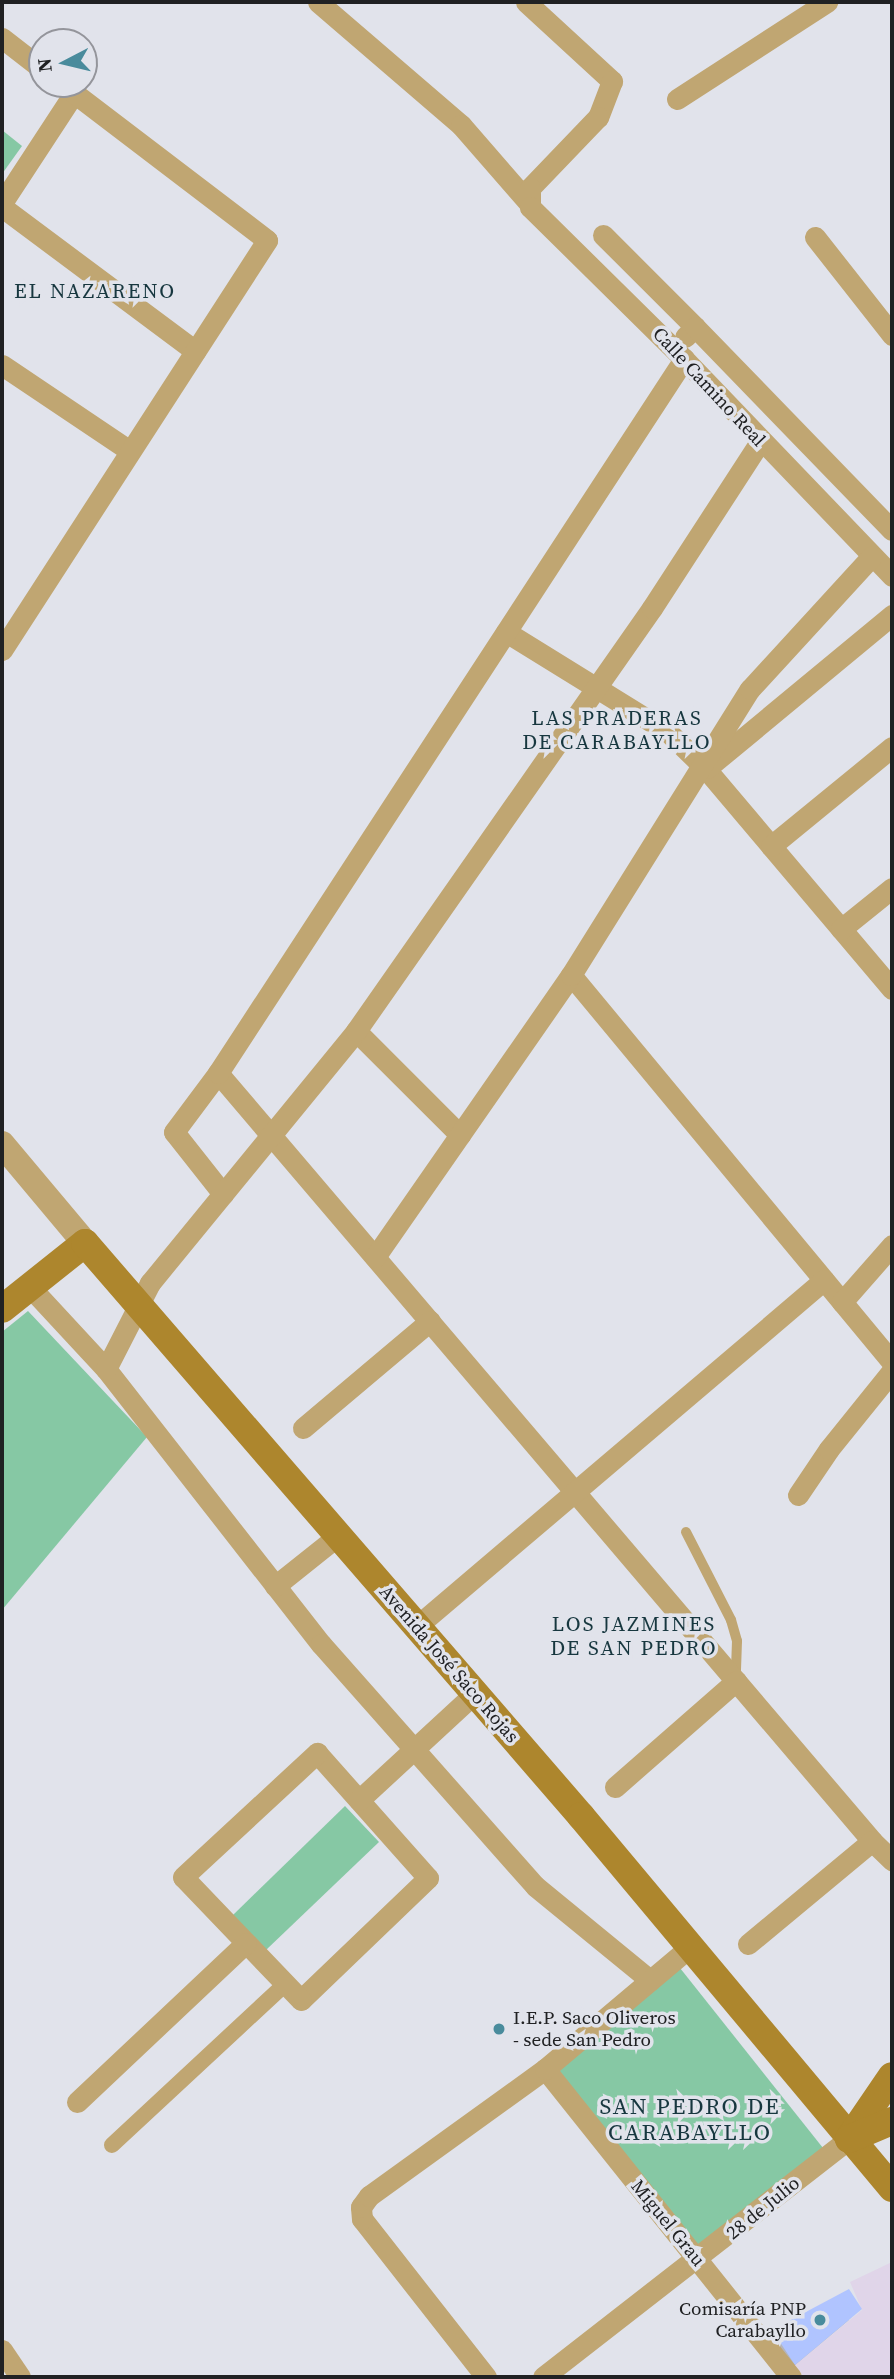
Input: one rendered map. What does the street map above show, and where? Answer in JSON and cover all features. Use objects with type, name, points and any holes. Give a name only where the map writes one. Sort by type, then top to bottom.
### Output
[{"type":"main road","points":[[2,1309],[85,1244]]},
{"type":"main road","name":"Avenida José Saco Rojas","points":[[85,1244],[475,1693],[892,2188]]},
{"type":"main road","points":[[849,2139],[892,2076]]},
{"type":"main road","points":[[849,2139],[892,2121]]},
{"type":"street","name":"Calle Camino Real","points":[[318,2],[461,125],[528,200],[892,576]]},
{"type":"street","points":[[526,2],[612,81],[598,117],[537,181],[528,200]]},
{"type":"street","points":[[677,99],[827,2]]},
{"type":"street","points":[[2,38],[28,58]]},
{"type":"street","points":[[62,98],[2,205],[195,351]]},
{"type":"street","points":[[2,650],[267,240],[81,98]]},
{"type":"street","points":[[603,235],[892,530]]},
{"type":"street","points":[[815,237],[892,335]]},
{"type":"street","points":[[223,1194],[174,1132],[218,1073],[506,632],[695,327]]},
{"type":"street","points":[[2,365],[130,451]]},
{"type":"street","points":[[106,1369],[150,1283],[356,1031],[598,685],[760,442]]},
{"type":"street","points":[[376,1257],[571,975],[704,767],[750,689],[872,556]]},
{"type":"street","points":[[704,767],[892,615]]},
{"type":"street","points":[[506,632],[598,685],[668,732],[704,767],[892,989]]},
{"type":"street","points":[[771,846],[892,747]]},
{"type":"street","points":[[841,929],[892,888]]},
{"type":"street","points":[[571,975],[892,1362]]},
{"type":"street","points":[[356,1031],[460,1135]]},
{"type":"street","points":[[218,1073],[872,1841],[892,1860]]},
{"type":"street","name":"Avenida José Saco Rojas","points":[[2,1144],[85,1244]]},
{"type":"street","points":[[842,1301],[892,1245]]},
{"type":"street","points":[[417,1626],[824,1280]]},
{"type":"street","points":[[30,1287],[106,1369],[275,1586],[535,1886],[650,1980]]},
{"type":"street","points":[[303,1428],[430,1321]]},
{"type":"street","points":[[798,1495],[829,1449],[892,1371]]},
{"type":"street","points":[[275,1586],[339,1535]]},
{"type":"street","points":[[615,1787],[736,1681]]},
{"type":"street","points":[[359,1800],[475,1693]]},
{"type":"street","points":[[317,1753],[428,1878],[301,2000],[246,1943],[183,1877],[317,1753]]},
{"type":"street","points":[[748,1944],[872,1841]]},
{"type":"street","points":[[77,2102],[246,1943]]},
{"type":"street","points":[[486,2377],[362,2219],[360,2207],[369,2196],[545,2069],[690,1947]]},
{"type":"street","points":[[112,2145],[285,1984]]},
{"type":"street","name":"Miguel Grau","points":[[545,2069],[790,2377]]},
{"type":"street","name":"28 de Julio","points":[[542,2377],[698,2260],[849,2139]]},
{"type":"street","points":[[2,2350],[20,2377]]},
{"type":"lane","points":[[686,1532],[731,1620],[737,1641],[736,1681]]},
{"type":"shaded area","points":[[892,2262],[892,2377],[804,2377],[795,2365],[862,2310],[850,2282]]},
{"type":"green space","points":[[2,130],[22,146],[2,174]]},
{"type":"green space","points":[[28,1311],[147,1437],[2,1610],[2,1332]]},
{"type":"green space","points":[[345,1806],[379,1842],[266,1950],[233,1915]]},
{"type":"green space","points":[[680,1968],[823,2148],[697,2249],[555,2069]]},
{"type":"building","name":"Comisaría PNP Carabayllo","points":[[849,2289],[862,2309],[795,2365],[772,2330]]},
{"type":"place","name":"I.E.P. Saco Oliveros - sede San Pedro","points":[[499,2029]]},
{"type":"place","name":"Comisaría PNP Carabayllo","points":[[820,2320]]},
{"type":"district","name":"EL NAZARENO","points":[[95,291]]},
{"type":"district","name":"LAS PRADERAS DE CARABAYLLO","points":[[617,730]]},
{"type":"district","name":"LOS JAZMINES DE SAN PEDRO","points":[[634,1636]]},
{"type":"district","name":"SAN PEDRO DE CARABAYLLO","points":[[690,2119]]}]
